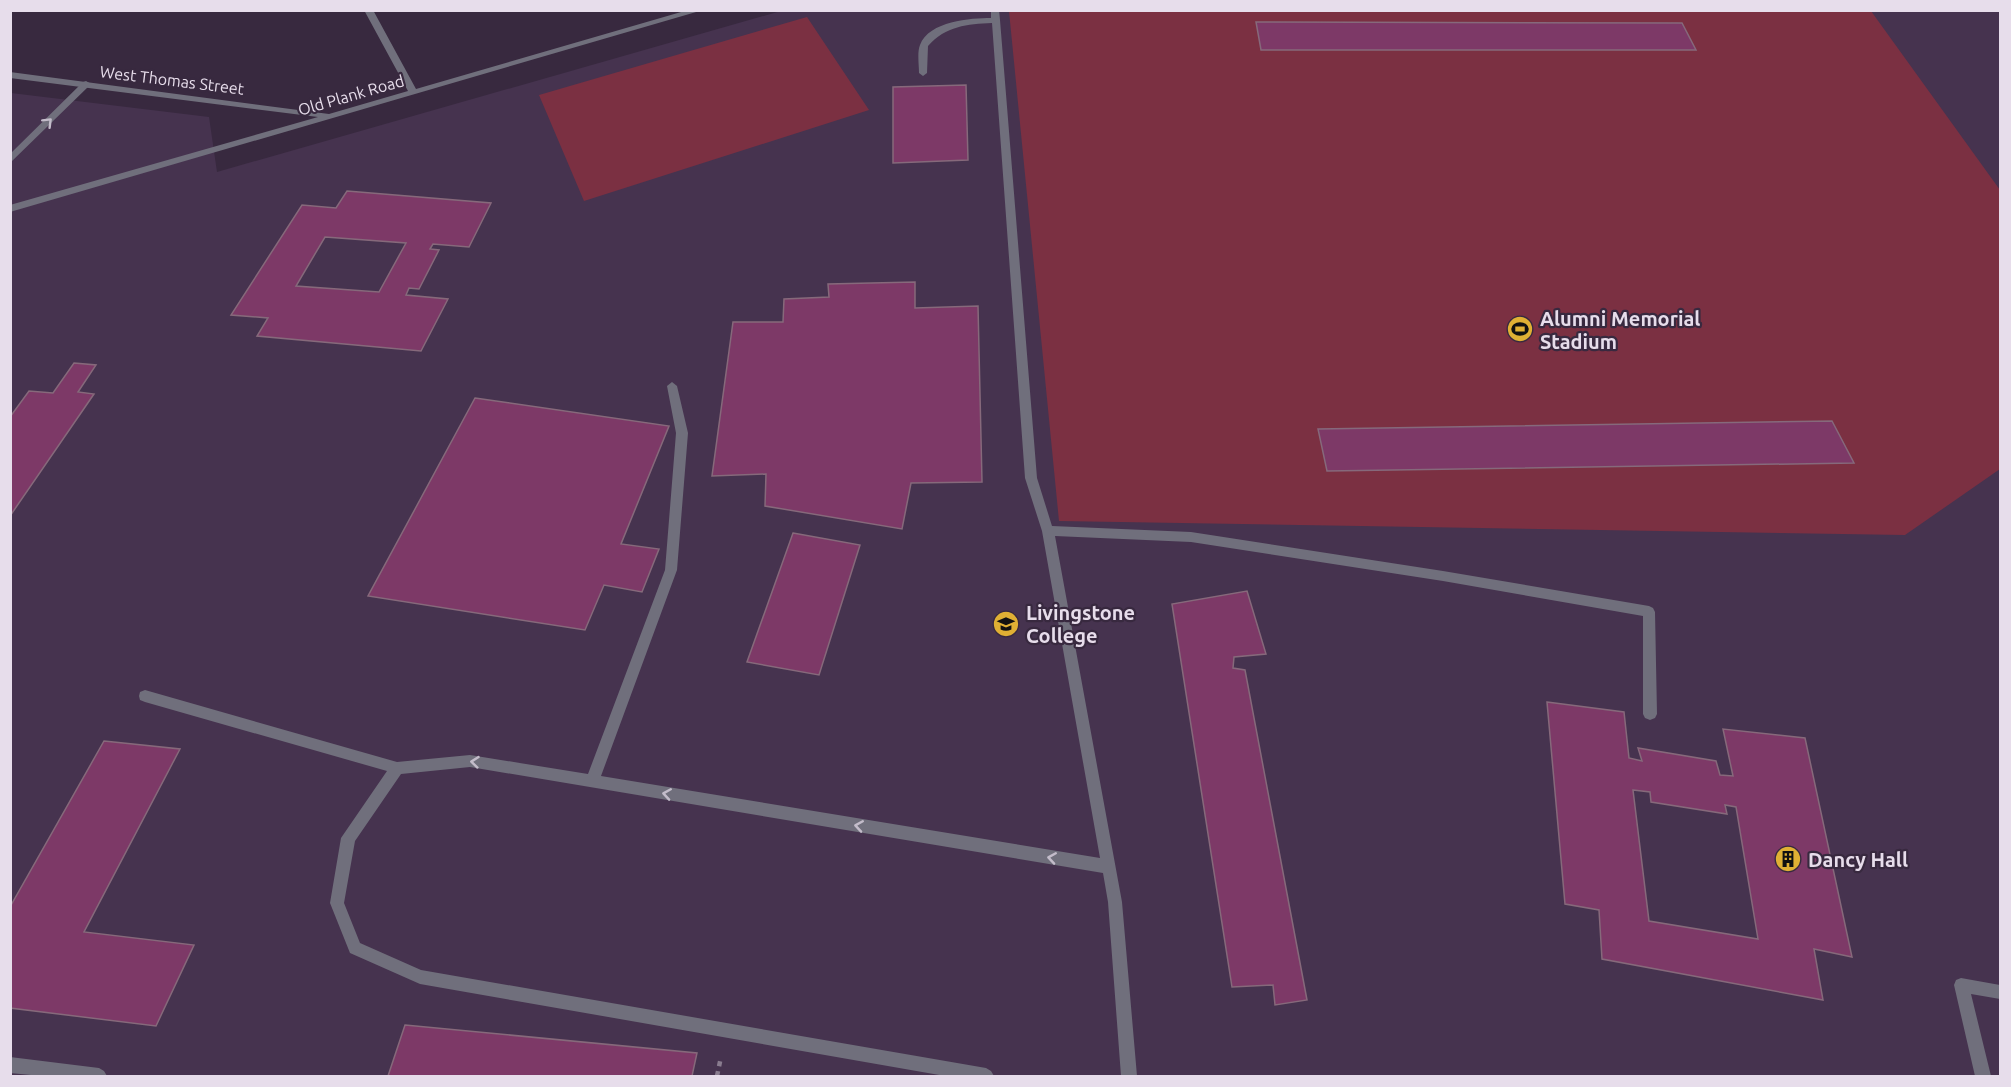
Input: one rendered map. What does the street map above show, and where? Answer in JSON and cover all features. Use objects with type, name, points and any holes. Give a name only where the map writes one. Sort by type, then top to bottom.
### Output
[{"type":"street","points":[[368,10],[414,93]]},
{"type":"street","name":"Old Plank Road","points":[[10,209],[699,10]]},
{"type":"street","points":[[923,73],[924,45],[941,28],[995,15],[1031,478],[1048,531],[1115,902],[1129,1077]]},
{"type":"street","name":"West Thomas Street","points":[[10,75],[330,116]]},
{"type":"street","points":[[10,160],[86,84]]},
{"type":"street","points":[[592,781],[671,570],[682,433],[672,386]]},
{"type":"street","points":[[1048,531],[1191,537],[1443,576],[1649,612],[1650,714]]},
{"type":"street","points":[[145,696],[398,768],[470,761],[1109,867]]},
{"type":"street","points":[[398,768],[348,838],[337,903],[355,948],[420,978],[986,1077]]},
{"type":"street","points":[[1983,1077],[1961,985],[2001,992]]},
{"type":"street","points":[[10,1065],[99,1077]]},
{"type":"shaded area","name":"Livingstone College","points":[[781,11],[2000,11],[2000,1076],[11,1076],[11,93],[209,117],[217,172]]},
{"type":"shaded area","name":"Alumni Memorial Stadium","points":[[1009,11],[1871,11],[2000,190],[2000,469],[1905,535],[1059,521]]},
{"type":"shaded area","points":[[807,17],[869,110],[584,201],[539,95]]},
{"type":"building","points":[[1256,22],[1682,23],[1696,50],[1261,50]]},
{"type":"building","points":[[966,85],[968,160],[893,163],[893,87]]},
{"type":"building","points":[[347,191],[491,203],[469,247],[433,244],[430,249],[439,250],[419,289],[409,288],[406,295],[448,299],[421,351],[257,336],[268,318],[231,315],[302,205],[336,208]],"holes":[[[325,237],[406,243],[379,292],[296,286]]]},
{"type":"building","points":[[915,282],[915,308],[978,306],[982,482],[911,483],[902,529],[765,506],[766,474],[712,476],[733,322],[783,322],[784,299],[829,297],[828,284]]},
{"type":"building","points":[[74,363],[96,365],[78,392],[94,394],[10,516],[10,417],[29,391],[53,393]]},
{"type":"building","points":[[475,398],[669,426],[621,544],[659,549],[642,592],[604,585],[585,630],[368,596]]},
{"type":"building","points":[[1832,421],[1854,463],[1327,471],[1318,429]]},
{"type":"building","points":[[793,533],[860,545],[819,675],[747,662]]},
{"type":"building","points":[[1247,591],[1266,654],[1234,657],[1233,668],[1245,670],[1307,1000],[1275,1005],[1273,985],[1232,987],[1172,604]]},
{"type":"building","name":"Dancy Hall","points":[[1547,702],[1624,712],[1629,758],[1642,761],[1638,748],[1716,761],[1720,775],[1733,776],[1723,729],[1805,738],[1852,957],[1814,949],[1823,1000],[1602,959],[1599,910],[1565,904]],"holes":[[[1633,790],[1650,792],[1651,802],[1727,814],[1725,805],[1736,807],[1758,939],[1649,921]]]},
{"type":"building","points":[[104,741],[180,749],[84,932],[194,945],[156,1026],[10,1008],[10,907]]},
{"type":"building","points":[[405,1025],[697,1053],[692,1076],[388,1076]]},
{"type":"place","name":"Alumni Memorial Stadium","points":[[1520,329]]},
{"type":"place","name":"Livingstone College","points":[[1006,624]]},
{"type":"place","name":"Dancy Hall","points":[[1788,859]]}]
